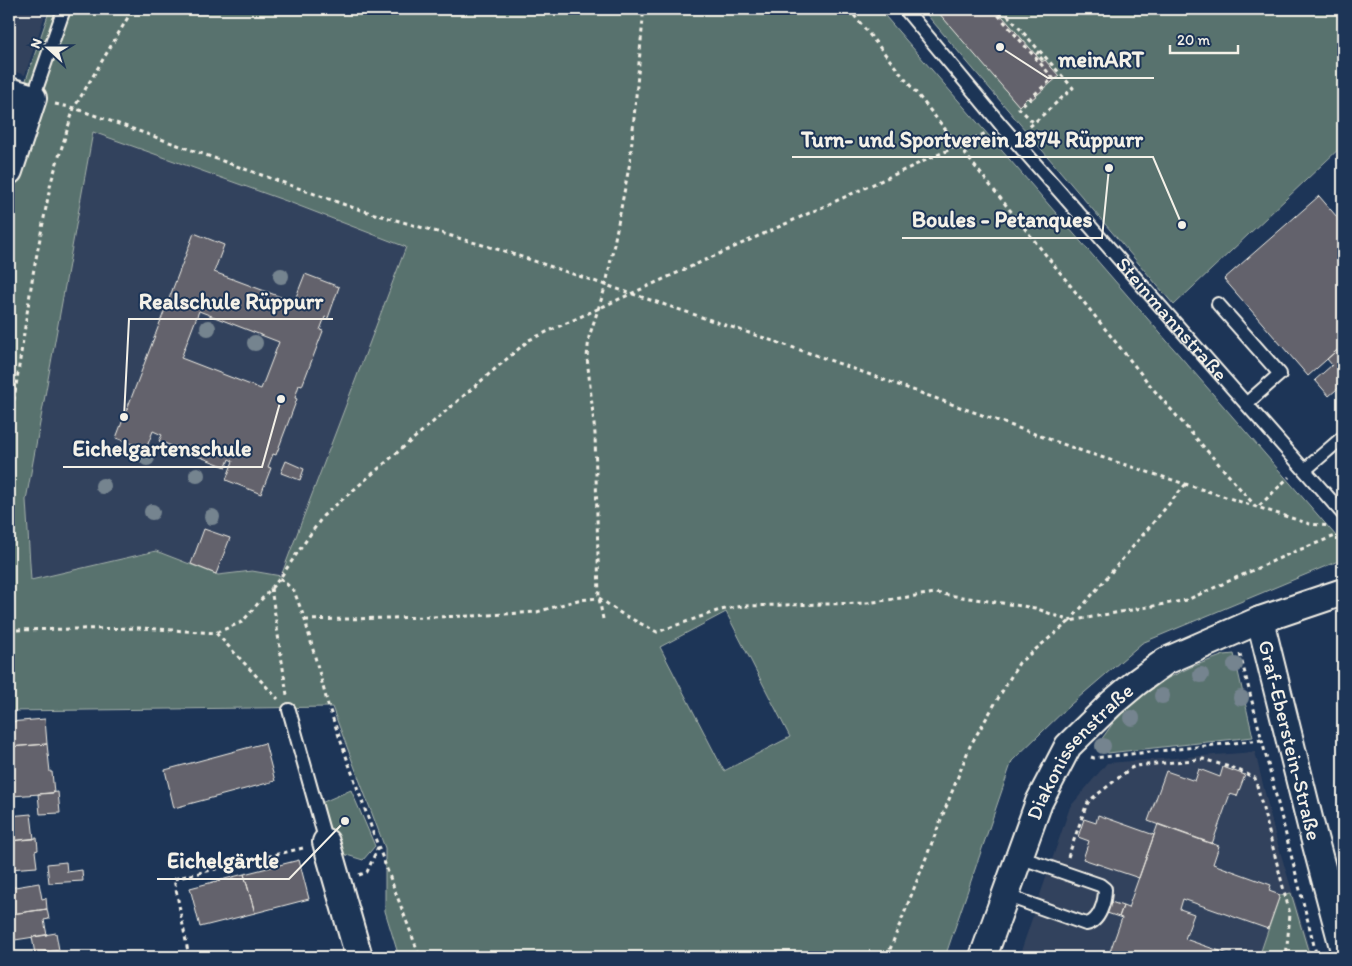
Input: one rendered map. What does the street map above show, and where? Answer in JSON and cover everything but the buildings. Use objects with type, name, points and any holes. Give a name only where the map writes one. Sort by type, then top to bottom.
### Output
[{"type":"street","points":[[9,171],[21,95]]},
{"type":"street","points":[[1260,620],[1343,592]]},
{"type":"street","name":"Diakonissenstraße","points":[[983,957],[1040,802],[1068,746],[1112,703],[1166,661],[1260,620]]},
{"type":"street","name":"Graf-Eberstein-Straße","points":[[1260,620],[1343,947]]},
{"type":"street","points":[[326,842],[359,957]]},
{"type":"lane","points":[[21,95],[64,9]]},
{"type":"lane","name":"Steinmannstraße","points":[[905,9],[1014,140],[1304,467],[1343,514]]},
{"type":"lane","points":[[1218,304],[1280,374],[1247,403]]},
{"type":"lane","points":[[1304,467],[1343,437]]},
{"type":"lane","points":[[289,710],[326,842]]},
{"type":"lane","points":[[1005,895],[1086,924],[1092,923],[1097,919],[1105,896],[1105,889],[1100,885],[1019,857]]},
{"type":"path","points":[[9,432],[33,274],[50,182],[74,108],[133,9]]},
{"type":"path","points":[[603,619],[599,598],[595,434],[587,357],[589,337],[606,285],[630,162],[643,9]]},
{"type":"path","points":[[849,9],[1154,390],[1256,508]]},
{"type":"path","points":[[993,9],[1052,78],[1020,108],[1034,123]]},
{"type":"path","points":[[1002,9],[1073,88],[1014,140]]},
{"type":"path","points":[[1039,51],[1037,54],[1044,61]]},
{"type":"path","points":[[21,95],[74,108],[354,208],[507,252],[818,356],[1082,451],[1256,508],[1310,524],[1335,526]]},
{"type":"path","points":[[9,630],[143,628],[215,632],[242,622],[280,578],[323,516],[529,340],[1002,126]]},
{"type":"path","points":[[1256,508],[1304,467]]},
{"type":"path","points":[[887,957],[970,746],[1019,663],[1070,621],[1185,484]]},
{"type":"path","points":[[305,620],[471,616],[537,612],[578,600],[599,598],[622,614],[657,632],[720,610],[743,606],[867,603],[935,594],[1035,608],[1070,621],[1187,600],[1291,553],[1343,533]]},
{"type":"path","points":[[280,578],[294,591],[305,620],[328,705],[420,957]]},
{"type":"path","points":[[271,588],[289,710]]},
{"type":"path","points":[[1235,631],[1244,675],[1317,957]]},
{"type":"path","points":[[215,632],[289,710]]},
{"type":"path","points":[[1068,746],[1094,758],[1261,740],[1288,733]]},
{"type":"path","points":[[1063,872],[1089,801],[1131,768],[1203,759],[1236,769],[1255,778],[1290,914],[1286,957]]},
{"type":"path","points":[[189,957],[174,879],[326,842]]},
{"type":"path","points":[[367,872],[378,846]]},
{"type":"shaded area","points":[[9,9],[47,9],[25,75],[9,70]]},
{"type":"shaded area","points":[[93,131],[407,247],[281,576],[252,571],[218,575],[156,551],[31,580],[26,500]]},
{"type":"shaded area","points":[[1255,752],[1276,838],[1312,957],[1019,957],[1070,807],[1107,763]]},
{"type":"green space","points":[[50,9],[879,9],[1343,544],[1343,559],[1142,643],[1070,705],[1012,761],[945,957],[399,957],[385,911],[385,848],[332,707],[9,711],[9,184],[25,83]],"holes":[[[93,132],[289,202],[406,247],[281,576],[252,571],[218,575],[156,551],[31,580],[26,500]],[[726,612],[790,737],[724,771],[660,647]]]},
{"type":"green space","points":[[922,9],[1343,9],[1343,145],[1174,305]]},
{"type":"green space","points":[[1234,654],[1253,737],[1108,753],[1096,747],[1118,716],[1152,686],[1191,667],[1224,655]]},
{"type":"green space","points":[[351,790],[375,846],[363,860],[340,853],[330,839],[321,803]]},
{"type":"green space","points":[[1291,893],[1310,957],[1259,957],[1280,895]]},
{"type":"place","name":"meinART","points":[[1000,47]]},
{"type":"place","name":"Boules - Petanques","points":[[1109,168]]},
{"type":"place","name":"Turn- und Sportverein 1874 Rüppurr","points":[[1182,225]]},
{"type":"place","name":"Eichelgartenschule","points":[[281,399]]},
{"type":"place","name":"Realschule Rüppurr","points":[[124,417]]},
{"type":"place","name":"Eichelgärtle","points":[[345,821]]}]
